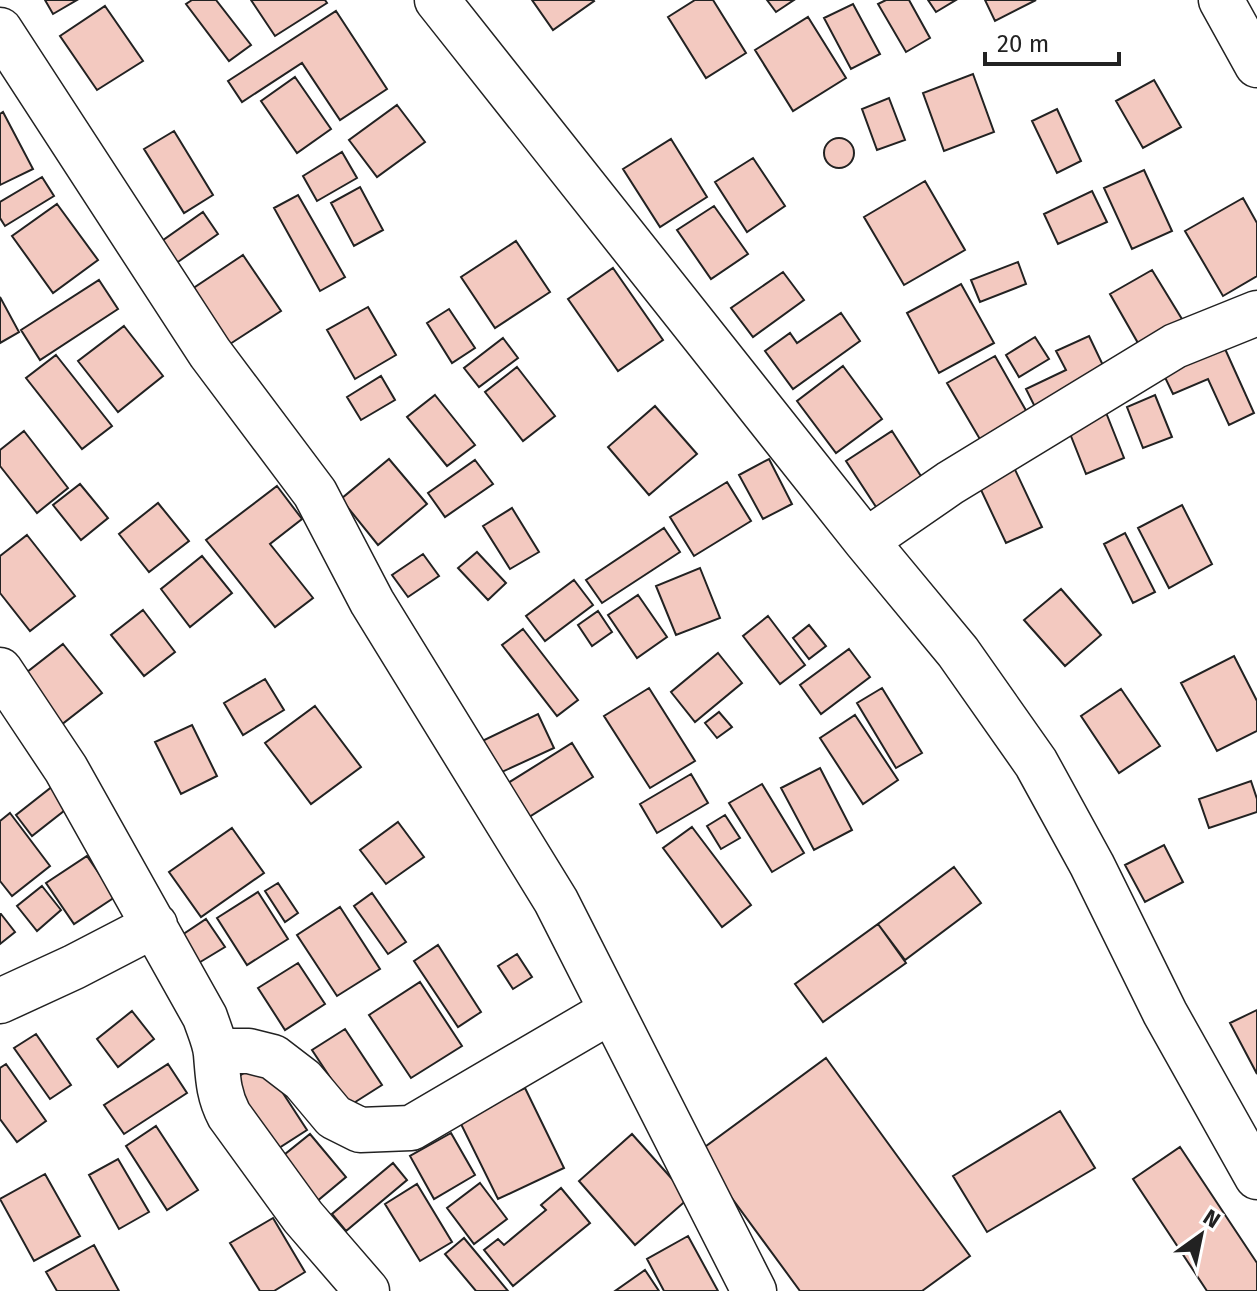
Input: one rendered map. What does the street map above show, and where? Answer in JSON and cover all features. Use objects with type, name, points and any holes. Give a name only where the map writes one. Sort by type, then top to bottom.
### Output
[{"type":"street","points":[[437,0],[866,541],[958,652],[1036,763],[1092,865],[1165,1013],[1257,1177]]},
{"type":"street","points":[[1221,0],[1257,65]]},
{"type":"street","points":[[0,30],[210,353],[315,493],[372,602],[556,901],[754,1291]]},
{"type":"street","points":[[866,541],[950,483],[1175,346],[1257,313]]},
{"type":"street","points":[[0,670],[66,769],[205,1017],[216,1051],[218,1086],[229,1115],[303,1217],[367,1291]]},
{"type":"street","points":[[0,1001],[155,925]]},
{"type":"street","points":[[216,1051],[249,1051],[273,1057],[303,1080],[334,1117],[360,1130],[411,1128],[611,1011]]},
{"type":"building","points":[[45,0],[77,0],[53,14]]},
{"type":"building","points":[[192,0],[216,0],[251,45],[229,61],[186,4]]},
{"type":"building","points":[[251,0],[325,0],[327,3],[275,36]]},
{"type":"building","points":[[532,0],[593,0],[594,1],[553,30]]},
{"type":"building","points":[[695,0],[713,0],[746,53],[706,78],[668,17]]},
{"type":"building","points":[[767,0],[794,0],[776,12]]},
{"type":"building","points":[[886,0],[909,0],[930,38],[906,52],[878,4]]},
{"type":"building","points":[[928,0],[956,0],[936,12]]},
{"type":"building","points":[[985,0],[1036,0],[995,21]]},
{"type":"building","points":[[853,4],[880,54],[851,69],[824,18]]},
{"type":"building","points":[[105,6],[143,61],[97,90],[60,36]]},
{"type":"building","points":[[336,11],[387,89],[340,120],[302,63],[242,102],[228,81]]},
{"type":"building","points":[[808,17],[846,78],[793,111],[755,50]]},
{"type":"building","points":[[973,74],[994,132],[944,151],[923,93]]},
{"type":"building","points":[[295,77],[331,129],[297,153],[261,101]]},
{"type":"building","points":[[1154,80],[1181,127],[1143,148],[1116,101]]},
{"type":"building","points":[[889,98],[905,140],[877,150],[862,109]]},
{"type":"building","points":[[397,105],[425,142],[377,177],[349,140]]},
{"type":"building","points":[[1057,109],[1081,161],[1057,173],[1032,121]]},
{"type":"building","points":[[3,112],[33,169],[0,185],[0,114]]},
{"type":"building","points":[[174,131],[213,195],[184,213],[144,149]]},
{"type":"building","points":[[839,138],[845,139],[853,147],[853,159],[845,167],[839,168],[833,167],[825,159],[824,153],[825,147],[833,139]]},
{"type":"building","points":[[671,139],[707,197],[660,227],[623,169]]},
{"type":"building","points":[[342,152],[357,178],[317,201],[303,176]]},
{"type":"building","points":[[753,158],[785,206],[747,232],[715,182]]},
{"type":"building","points":[[1144,170],[1172,231],[1132,249],[1104,188]]},
{"type":"building","points":[[42,177],[54,196],[5,226],[0,218],[0,202]]},
{"type":"building","points":[[925,181],[965,250],[904,285],[864,217]]},
{"type":"building","points":[[360,187],[383,230],[354,246],[331,203]]},
{"type":"building","points":[[1092,191],[1107,222],[1058,244],[1044,214]]},
{"type":"building","points":[[298,195],[345,277],[320,291],[274,208]]},
{"type":"building","points":[[1243,198],[1257,223],[1257,276],[1223,296],[1185,231]]},
{"type":"building","points":[[57,204],[98,260],[53,293],[12,236]]},
{"type":"building","points":[[714,206],[748,254],[711,279],[677,230]]},
{"type":"building","points":[[203,212],[218,234],[175,264],[159,243]]},
{"type":"building","points":[[516,241],[550,292],[495,328],[461,277]]},
{"type":"building","points":[[243,255],[281,311],[230,344],[192,289]]},
{"type":"building","points":[[1018,262],[1026,284],[980,302],[971,280]]},
{"type":"building","points":[[613,268],[663,340],[618,371],[568,299]]},
{"type":"building","points":[[1152,270],[1185,324],[1142,350],[1110,294]]},
{"type":"building","points":[[783,272],[804,300],[753,337],[731,308]]},
{"type":"building","points":[[99,280],[118,309],[40,360],[21,330]]},
{"type":"building","points":[[961,284],[994,343],[939,373],[907,313]]},
{"type":"building","points":[[0,297],[19,332],[0,343]]},
{"type":"building","points":[[368,307],[396,355],[355,379],[327,330]]},
{"type":"building","points":[[449,309],[475,348],[452,363],[427,323]]},
{"type":"building","points":[[841,313],[860,341],[793,389],[765,351],[790,333],[797,343]]},
{"type":"building","points":[[124,326],[163,376],[118,412],[78,361]]},
{"type":"building","points":[[1089,336],[1110,380],[1039,415],[1026,389],[1066,370],[1056,351]]},
{"type":"building","points":[[1035,337],[1049,359],[1019,377],[1006,355]]},
{"type":"building","points":[[503,338],[518,358],[479,387],[464,368]]},
{"type":"building","points":[[1221,340],[1254,413],[1229,425],[1208,379],[1173,394],[1160,367]]},
{"type":"building","points":[[56,355],[112,426],[82,449],[26,378]]},
{"type":"building","points":[[995,356],[1028,414],[981,441],[947,383]]},
{"type":"building","points":[[843,366],[882,419],[836,453],[797,401]]},
{"type":"building","points":[[517,367],[555,416],[523,441],[485,392]]},
{"type":"building","points":[[381,376],[395,400],[361,420],[347,397]]},
{"type":"building","points":[[435,395],[475,445],[447,466],[407,417]]},
{"type":"building","points":[[1155,395],[1172,437],[1143,448],[1127,407]]},
{"type":"building","points":[[1103,405],[1124,458],[1086,474],[1065,421]]},
{"type":"building","points":[[655,406],[697,454],[649,495],[608,447]]},
{"type":"building","points":[[24,431],[68,488],[37,513],[0,466],[0,450]]},
{"type":"building","points":[[892,431],[926,484],[880,513],[846,461]]},
{"type":"building","points":[[389,459],[427,504],[378,545],[341,499]]},
{"type":"building","points":[[769,459],[792,504],[763,519],[739,475]]},
{"type":"building","points":[[1010,459],[1042,527],[1006,543],[974,475]]},
{"type":"building","points":[[475,460],[493,484],[445,517],[428,493]]},
{"type":"building","points":[[727,482],[751,521],[694,556],[670,517]]},
{"type":"building","points":[[80,484],[108,518],[81,540],[53,505]]},
{"type":"building","points":[[277,486],[302,519],[270,544],[313,598],[275,627],[206,540]]},
{"type":"building","points":[[158,503],[189,541],[149,572],[119,534]]},
{"type":"building","points":[[1182,505],[1212,564],[1169,588],[1138,528]]},
{"type":"building","points":[[512,508],[539,552],[510,569],[483,526]]},
{"type":"building","points":[[664,528],[680,552],[602,603],[586,580]]},
{"type":"building","points":[[1125,533],[1155,592],[1133,603],[1104,544]]},
{"type":"building","points":[[27,535],[75,596],[30,631],[0,593],[0,556]]},
{"type":"building","points":[[477,552],[506,583],[488,600],[458,568]]},
{"type":"building","points":[[423,554],[439,576],[408,597],[392,575]]},
{"type":"building","points":[[202,556],[232,593],[190,627],[161,589]]},
{"type":"building","points":[[700,568],[720,618],[676,635],[656,586]]},
{"type":"building","points":[[574,580],[593,605],[545,641],[526,616]]},
{"type":"building","points":[[1061,589],[1101,635],[1065,666],[1024,620]]},
{"type":"building","points":[[638,595],[667,637],[637,658],[608,615]]},
{"type":"building","points":[[143,610],[175,652],[144,676],[111,635]]},
{"type":"building","points":[[598,611],[612,632],[592,646],[578,625]]},
{"type":"building","points":[[768,616],[805,665],[780,684],[743,636]]},
{"type":"building","points":[[809,625],[826,646],[809,659],[793,638]]},
{"type":"building","points":[[523,629],[578,700],[557,716],[502,645]]},
{"type":"building","points":[[63,644],[102,693],[61,725],[22,676]]},
{"type":"building","points":[[849,649],[870,677],[821,714],[800,685]]},
{"type":"building","points":[[718,653],[742,683],[695,722],[671,692]]},
{"type":"building","points":[[1234,656],[1257,701],[1257,731],[1217,751],[1181,683]]},
{"type":"building","points":[[265,679],[284,710],[243,735],[224,703]]},
{"type":"building","points":[[649,688],[695,761],[650,788],[604,716]]},
{"type":"building","points":[[882,688],[922,753],[896,768],[857,703]]},
{"type":"building","points":[[1121,689],[1160,746],[1119,773],[1081,716]]},
{"type":"building","points":[[315,706],[361,767],[311,804],[265,743]]},
{"type":"building","points":[[719,712],[732,727],[717,738],[705,723]]},
{"type":"building","points":[[538,714],[554,748],[491,777],[476,744]]},
{"type":"building","points":[[855,715],[898,780],[863,804],[820,738]]},
{"type":"building","points":[[192,725],[217,776],[181,794],[155,742]]},
{"type":"building","points":[[572,743],[593,777],[521,822],[500,788]]},
{"type":"building","points":[[820,768],[852,830],[814,850],[781,788]]},
{"type":"building","points":[[691,774],[708,803],[657,833],[640,804]]},
{"type":"building","points":[[1251,781],[1257,799],[1257,812],[1209,828],[1199,799]]},
{"type":"building","points":[[58,782],[74,803],[32,836],[16,815]]},
{"type":"building","points":[[762,784],[804,853],[772,872],[729,803]]},
{"type":"building","points":[[10,813],[50,866],[12,896],[0,881],[0,821]]},
{"type":"building","points":[[725,815],[740,838],[721,849],[707,826]]},
{"type":"building","points":[[398,822],[424,857],[386,884],[360,850]]},
{"type":"building","points":[[692,827],[751,905],[722,927],[663,848]]},
{"type":"building","points":[[232,828],[264,873],[201,917],[169,872]]},
{"type":"building","points":[[1164,845],[1183,882],[1145,902],[1125,865]]},
{"type":"building","points":[[87,856],[115,897],[74,924],[46,883]]},
{"type":"building","points":[[954,867],[981,903],[905,960],[878,924]]},
{"type":"building","points":[[278,883],[298,913],[285,922],[265,891]]},
{"type":"building","points":[[42,886],[61,910],[37,931],[17,906]]},
{"type":"building","points":[[258,892],[288,939],[247,965],[217,918]]},
{"type":"building","points":[[372,893],[406,942],[388,954],[354,906]]},
{"type":"building","points":[[340,907],[380,969],[337,996],[297,935]]},
{"type":"building","points":[[0,914],[15,932],[0,944]]},
{"type":"building","points":[[206,919],[225,947],[187,970],[170,943]]},
{"type":"building","points":[[878,924],[906,963],[823,1022],[795,984]]},
{"type":"building","points":[[438,945],[481,1012],[458,1027],[414,961]]},
{"type":"building","points":[[517,954],[532,977],[513,989],[498,966]]},
{"type":"building","points":[[298,963],[325,1004],[285,1030],[258,988]]},
{"type":"building","points":[[420,982],[462,1046],[411,1078],[369,1015]]},
{"type":"building","points":[[1257,1010],[1257,1074],[1230,1023]]},
{"type":"building","points":[[132,1011],[154,1039],[118,1067],[97,1039]]},
{"type":"building","points":[[345,1029],[382,1085],[349,1106],[312,1050]]},
{"type":"building","points":[[36,1034],[71,1085],[50,1099],[14,1048]]},
{"type":"building","points":[[826,1058],[970,1256],[922,1291],[800,1291],[698,1152]]},
{"type":"building","points":[[262,1061],[307,1130],[268,1155],[224,1086]]},
{"type":"building","points":[[6,1064],[46,1121],[17,1142],[0,1119],[0,1068]]},
{"type":"building","points":[[168,1064],[187,1093],[124,1134],[104,1105]]},
{"type":"building","points":[[525,1088],[564,1168],[498,1199],[459,1120]]},
{"type":"building","points":[[1060,1111],[1095,1168],[987,1232],[953,1176]]},
{"type":"building","points":[[156,1126],[198,1190],[167,1210],[126,1146]]},
{"type":"building","points":[[451,1133],[475,1175],[434,1199],[410,1156]]},
{"type":"building","points":[[310,1134],[346,1177],[310,1207],[274,1163]]},
{"type":"building","points":[[632,1134],[689,1198],[635,1245],[579,1181]]},
{"type":"building","points":[[1180,1147],[1257,1263],[1257,1291],[1207,1291],[1133,1179]]},
{"type":"building","points":[[118,1159],[149,1212],[119,1229],[89,1175]]},
{"type":"building","points":[[393,1163],[407,1180],[346,1231],[332,1214]]},
{"type":"building","points":[[45,1174],[80,1236],[34,1261],[0,1199]]},
{"type":"building","points":[[480,1183],[507,1219],[474,1244],[447,1208]]},
{"type":"building","points":[[417,1184],[452,1242],[420,1261],[385,1204]]},
{"type":"building","points":[[561,1188],[590,1223],[513,1286],[484,1250],[498,1239],[504,1245],[546,1210],[541,1205]]},
{"type":"building","points":[[273,1218],[305,1272],[274,1291],[260,1291],[230,1243]]},
{"type":"building","points":[[688,1236],[718,1291],[664,1291],[647,1259]]},
{"type":"building","points":[[464,1238],[508,1291],[476,1291],[445,1254]]},
{"type":"building","points":[[94,1245],[119,1291],[57,1291],[46,1272]]},
{"type":"building","points":[[645,1270],[659,1291],[615,1291]]}]
